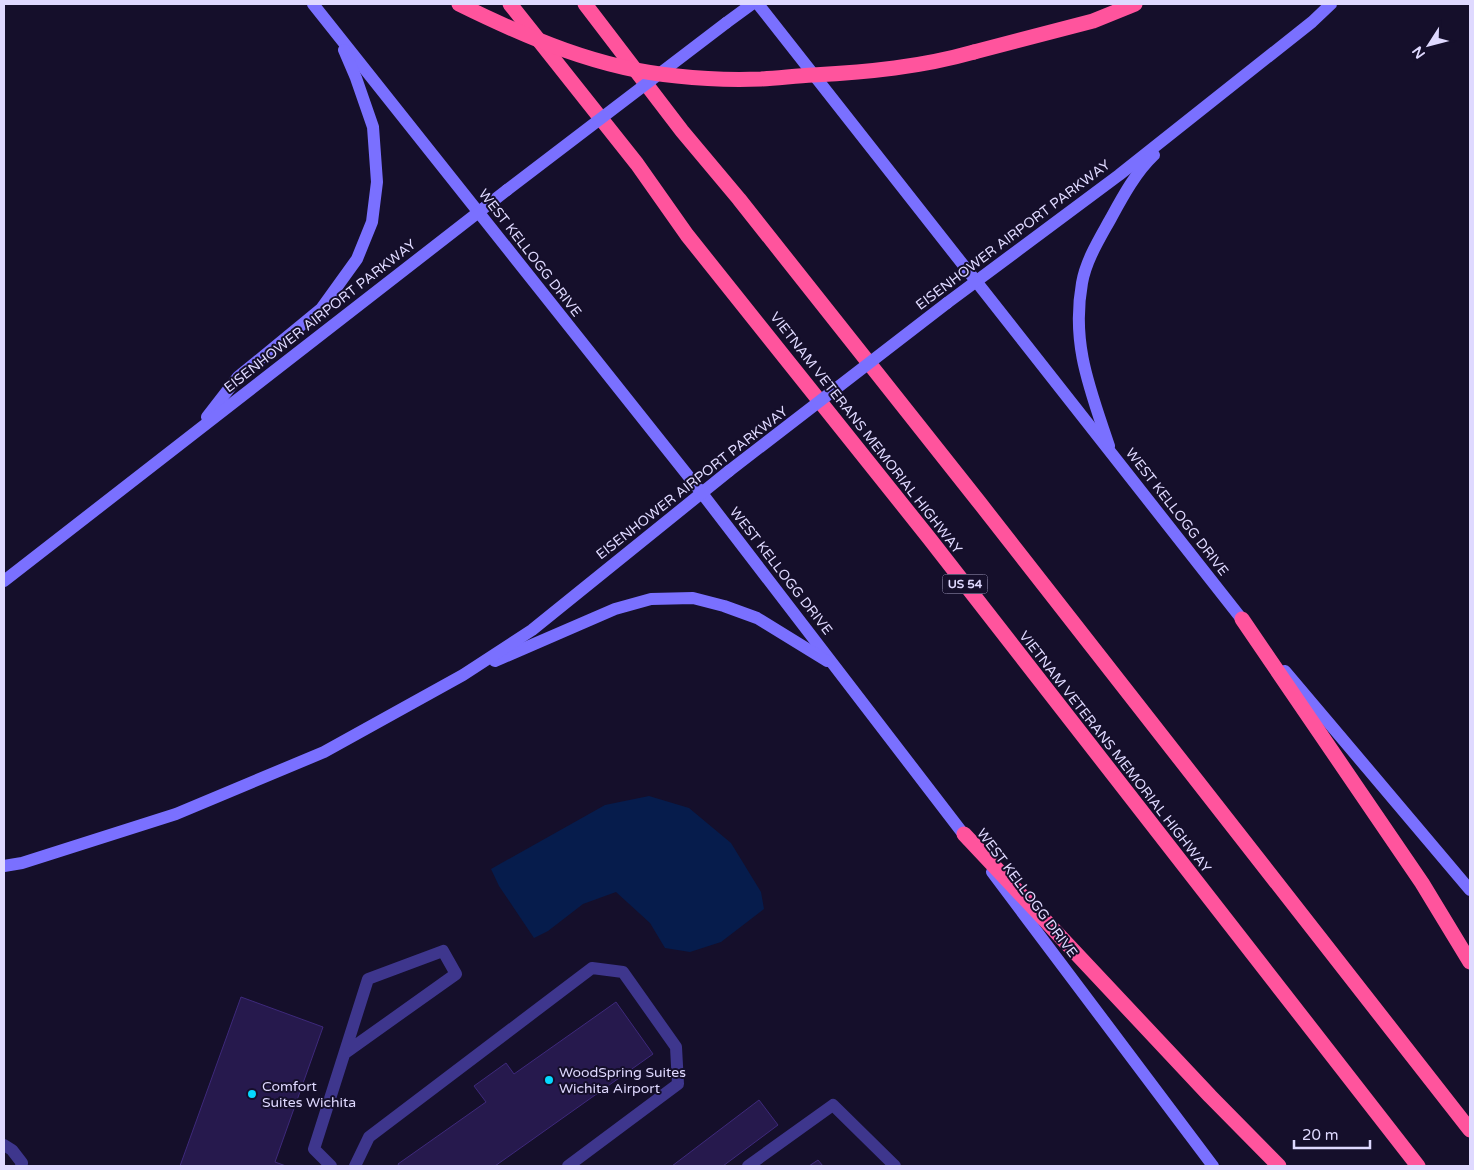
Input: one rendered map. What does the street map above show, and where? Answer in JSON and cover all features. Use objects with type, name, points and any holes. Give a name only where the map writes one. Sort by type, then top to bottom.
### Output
[{"type":"highway","points":[[459,4],[518,32],[562,50],[630,69],[676,76],[759,79],[915,66],[1093,21],[1135,4]]},
{"type":"highway","name":"VIETNAM VETERANS MEMORIAL HIGHWAY","points":[[510,4],[637,164],[687,235],[928,538],[1418,1166]]},
{"type":"highway","points":[[585,4],[682,131],[739,199],[979,502],[1470,1130]]},
{"type":"highway","points":[[1242,619],[1422,883],[1470,962]]},
{"type":"highway","points":[[964,834],[1210,1096],[1279,1166]]},
{"type":"main road","name":"WEST KELLOGG DRIVE","points":[[313,4],[701,492],[964,834],[1213,1166]]},
{"type":"main road","name":"EISENHOWER AIRPORT PARKWAY","points":[[4,581],[478,211],[752,4]]},
{"type":"main road","name":"WEST KELLOGG DRIVE","points":[[758,4],[1242,619],[1470,890]]},
{"type":"main road","name":"EISENHOWER AIRPORT PARKWAY","points":[[4,866],[176,814],[211,800],[324,752],[463,675],[532,630],[701,492],[947,303],[1119,175],[1312,22],[1331,4]]},
{"type":"main road","points":[[196,432],[238,377],[321,309],[357,259],[372,222],[377,182],[373,127],[356,78],[337,34]]},
{"type":"main road","points":[[1111,453],[1083,366],[1078,324],[1082,282],[1095,246],[1115,210],[1145,164],[1188,120]]},
{"type":"main road","points":[[463,675],[614,609],[651,599],[693,598],[724,606],[757,618],[834,665]]},
{"type":"lane","points":[[331,1166],[314,1149],[368,979],[443,951],[456,974],[345,1053]]},
{"type":"lane","points":[[355,1166],[369,1137],[592,968],[623,972],[676,1047],[678,1084],[568,1166]]},
{"type":"lane","points":[[748,1166],[833,1105],[895,1166]]},
{"type":"lane","points":[[4,1145],[12,1150],[22,1163],[21,1166]]},
{"type":"water","points":[[649,796],[689,808],[731,843],[761,892],[764,909],[721,942],[690,952],[665,948],[650,923],[616,892],[583,904],[548,931],[534,938],[499,886],[491,869],[605,805]]},
{"type":"building","name":"Comfort Suites Wichita","points":[[241,997],[323,1027],[275,1162],[286,1166],[180,1166]]},
{"type":"building","name":"WoodSpring Suites Wichita Airport","points":[[616,1002],[653,1054],[495,1166],[399,1166],[398,1164],[486,1102],[474,1086],[506,1063],[514,1074]]},
{"type":"building","points":[[759,1100],[778,1125],[723,1166],[672,1166]]},
{"type":"building","points":[[818,1160],[823,1166],[809,1166]]},
{"type":"place","name":"WoodSpring Suites Wichita Airport","points":[[549,1080]]},
{"type":"place","name":"Comfort Suites Wichita","points":[[252,1094]]}]
